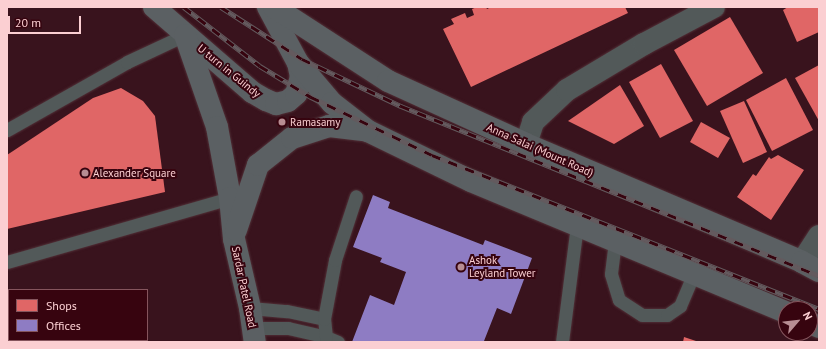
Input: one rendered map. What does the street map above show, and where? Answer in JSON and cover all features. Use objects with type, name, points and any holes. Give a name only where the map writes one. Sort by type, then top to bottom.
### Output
[{"type":"main road","points":[[154,7],[185,36],[217,127],[230,198],[234,239]]},
{"type":"main road","name":"U turn in Guindy","points":[[185,36],[252,92],[276,104],[288,101],[296,94],[301,77],[298,63],[268,7]]},
{"type":"main road","name":"Anna Salai (Mount Road)","points":[[274,7],[388,81],[526,144],[811,266]]},
{"type":"main road","points":[[298,63],[332,103],[368,132],[471,181],[778,309]]},
{"type":"main road","name":"Sardar Patel Road","points":[[253,326],[234,239],[258,165],[292,138],[329,126],[368,132]]},
{"type":"street","points":[[526,144],[533,122],[567,90],[644,44],[714,7]]},
{"type":"street","points":[[811,266],[819,236]]},
{"type":"lane","points":[[7,130],[127,62],[185,36]]},
{"type":"lane","points":[[332,340],[324,319],[335,260],[356,196]]},
{"type":"lane","points":[[7,262],[230,198]]},
{"type":"lane","points":[[562,342],[577,225]]},
{"type":"lane","points":[[615,241],[611,274],[619,300],[642,315],[667,315],[680,306],[694,273]]},
{"type":"lane","points":[[253,326],[286,311],[324,319]]},
{"type":"lane","points":[[253,326],[288,328],[332,340]]},
{"type":"building: Shops","points":[[477,7],[486,7],[487,9],[491,7],[625,7],[628,13],[471,87],[443,29],[454,24],[451,19],[465,13],[467,18],[474,15],[472,9]]},
{"type":"building: Shops","points":[[788,7],[819,7],[819,32],[797,42],[783,10]]},
{"type":"building: Shops","points":[[730,17],[763,73],[707,106],[674,50]]},
{"type":"building: Shops","points":[[661,64],[693,121],[660,138],[629,82]]},
{"type":"building: Shops","points":[[819,65],[819,121],[795,78]]},
{"type":"building: Shops","points":[[786,78],[813,130],[772,151],[746,100]]},
{"type":"building: Shops","points":[[620,85],[644,126],[614,144],[568,121]]},
{"type":"building: Shops","name":"Alexander Square","points":[[121,88],[143,101],[155,116],[165,192],[7,229],[7,155],[93,98]]},
{"type":"building: Shops","points":[[744,101],[767,152],[743,163],[720,111]]},
{"type":"building: Shops","points":[[701,122],[730,138],[718,158],[690,142]]},
{"type":"building: Shops","points":[[778,155],[804,170],[771,220],[737,197],[753,174],[756,176],[769,157],[771,159]]},
{"type":"building: Shops","points":[[684,337],[699,342],[683,342]]},
{"type":"building: Offices","name":"Ashok Leyland Tower","points":[[373,195],[390,202],[388,208],[483,245],[485,240],[532,258],[511,314],[497,308],[484,341],[487,342],[352,342],[370,295],[394,305],[406,272],[380,262],[382,258],[353,247]]},
{"type":"railway","points":[[184,7],[260,66],[311,97],[432,155],[819,309]]},
{"type":"railway","points":[[221,7],[302,59],[401,106],[819,276]]},
{"type":"place","name":"Ramasamy","points":[[282,122]]},
{"type":"place","name":"Alexander Square","points":[[85,173]]},
{"type":"place","name":"Ashok Leyland Tower","points":[[461,267]]}]
